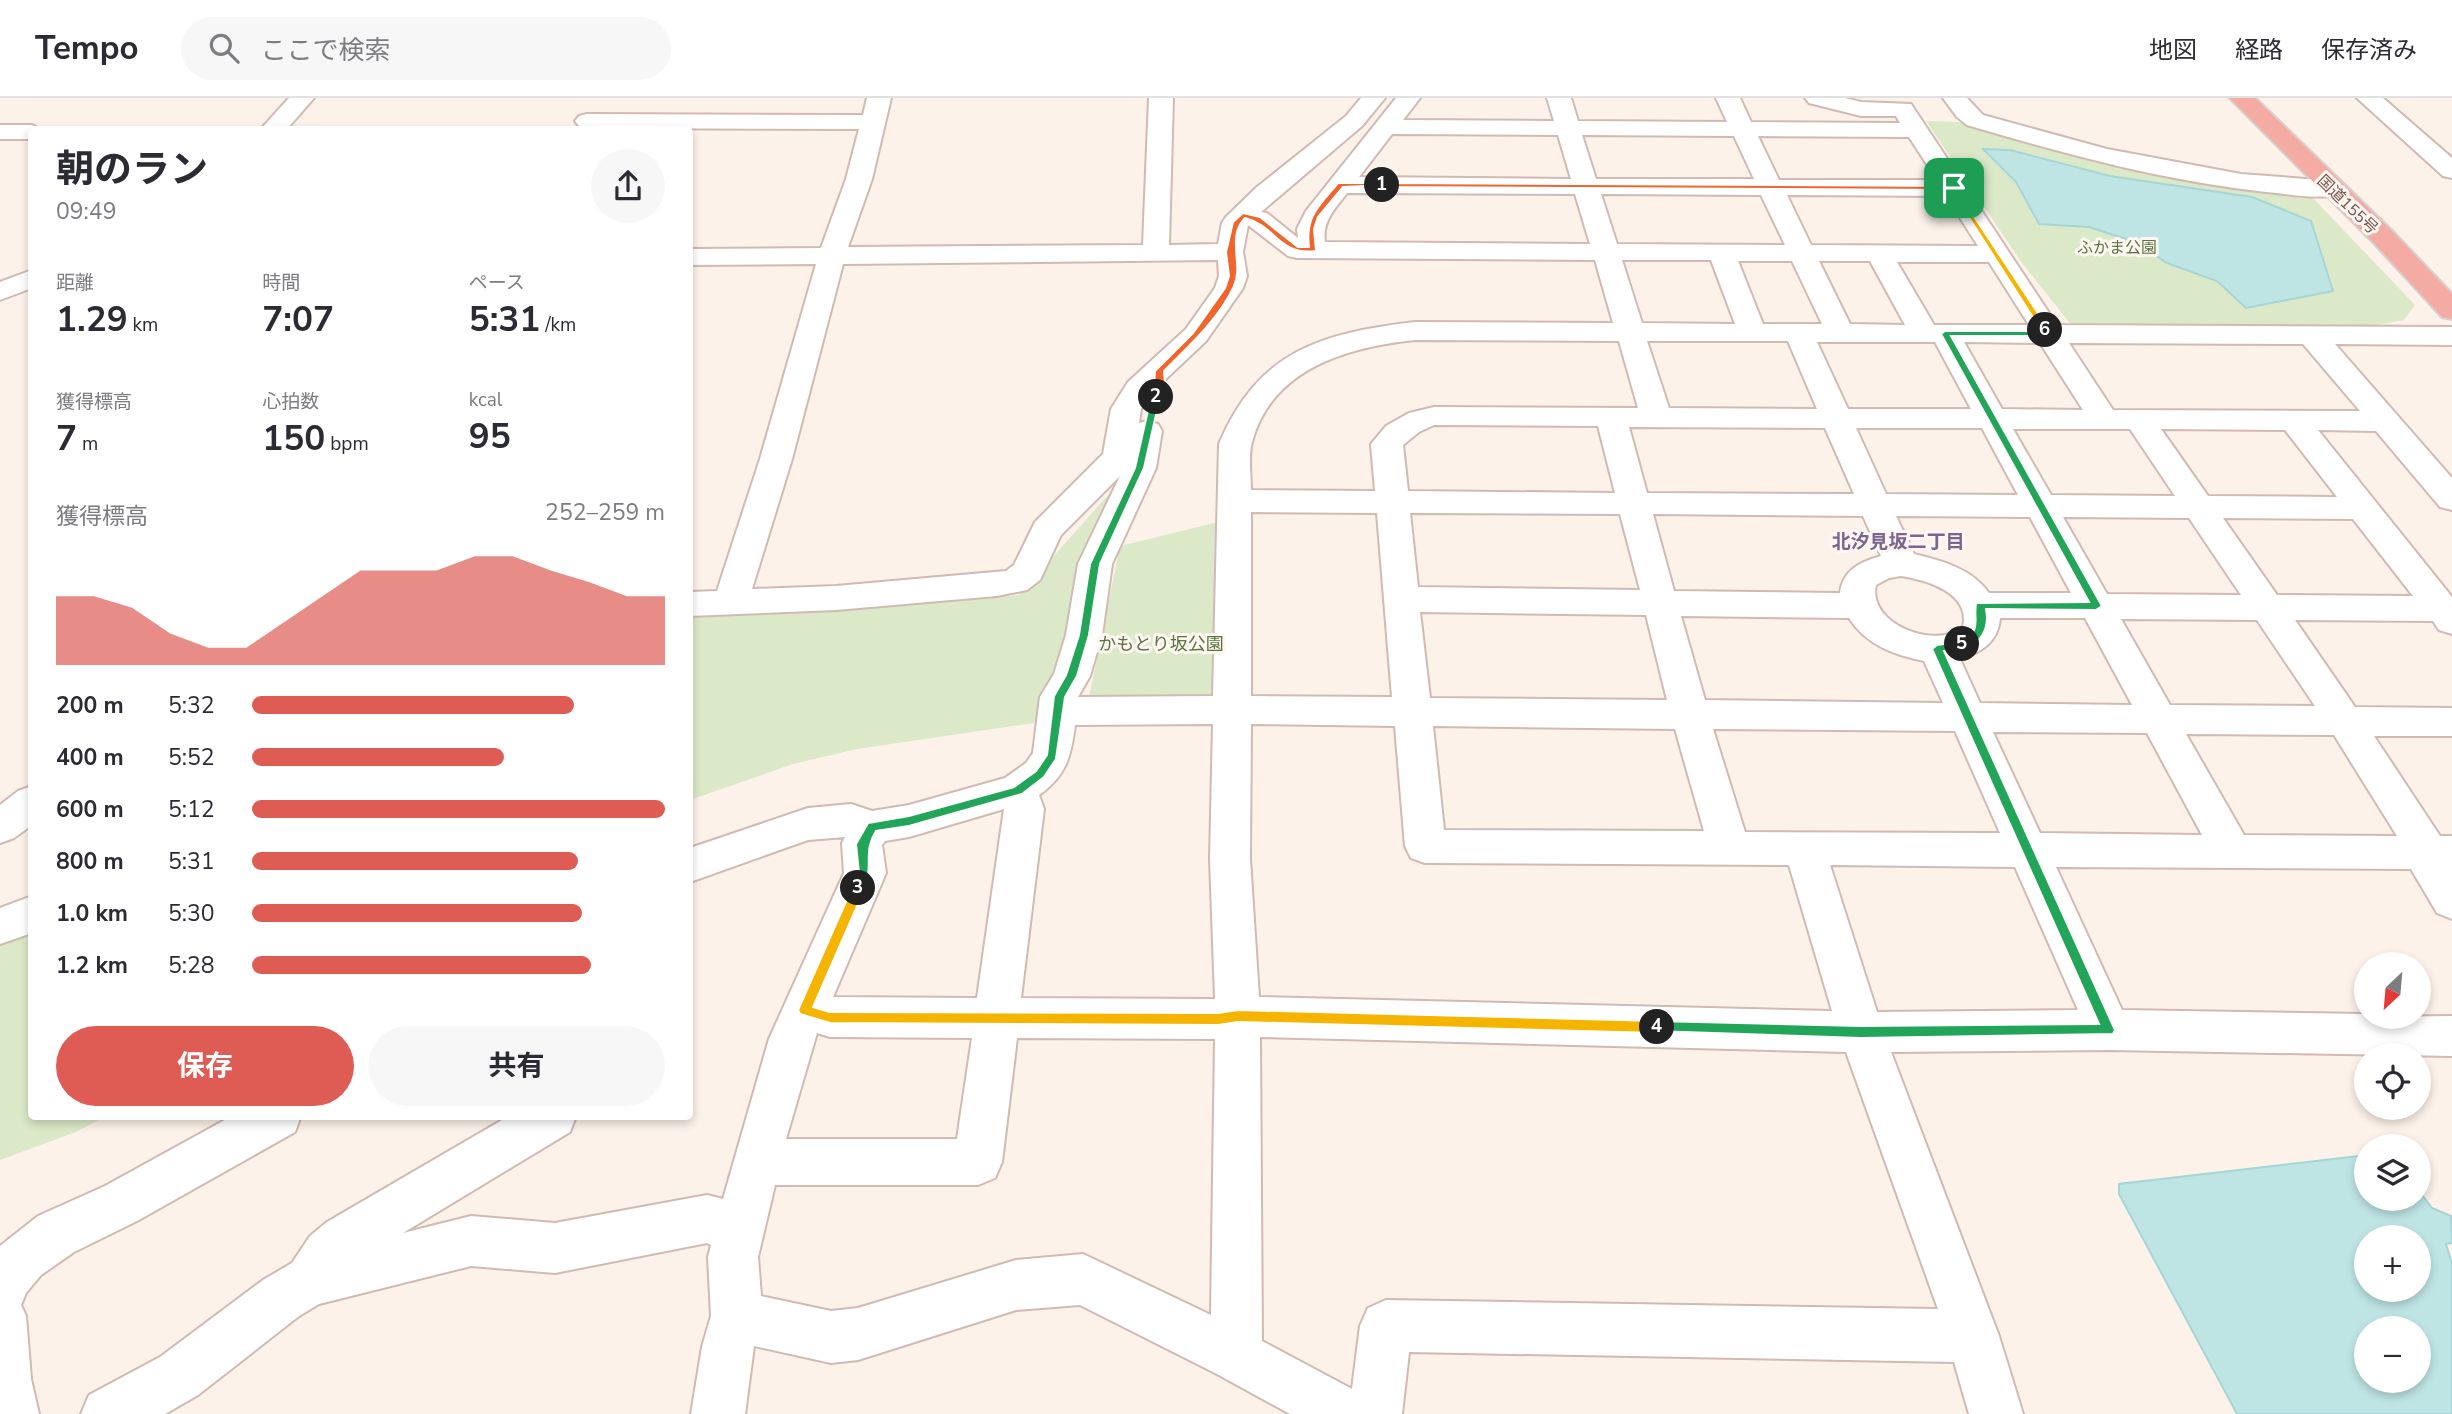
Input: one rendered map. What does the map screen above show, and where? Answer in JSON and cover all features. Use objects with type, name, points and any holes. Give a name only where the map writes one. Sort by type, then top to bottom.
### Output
[{"type":"highway","name":"国道155号","points":[[2242,98],[2382,236],[2452,311]]},
{"type":"highway","name":"国道155号","points":[[2266,98],[2452,283]]},
{"type":"street","points":[[276,126],[302,98]]},
{"type":"street","points":[[585,125],[601,98]]},
{"type":"street","points":[[1156,252],[1161,98]]},
{"type":"street","points":[[693,604],[850,597],[997,584],[1022,578],[1028,572],[1047,530],[1108,470],[1119,455],[1126,409],[1139,388],[1196,335],[1229,288],[1233,276],[1230,252],[1235,223],[1266,192],[1354,121],[1373,98]]},
{"type":"street","points":[[1313,250],[1310,229],[1315,217],[1408,98]]},
{"type":"street","points":[[1559,98],[1656,416]]},
{"type":"street","points":[[1727,98],[1840,333]]},
{"type":"street","points":[[1816,98],[1861,109],[1903,109],[2105,421]]},
{"type":"street","points":[[1955,98],[1975,120],[2120,160],[2250,182],[2332,189]]},
{"type":"street","points":[[2369,98],[2452,171]]},
{"type":"street","points":[[585,125],[876,110],[859,178],[832,255],[776,459],[730,603]]},
{"type":"street","points":[[1387,127],[1917,130]]},
{"type":"street","points":[[0,132],[28,132]]},
{"type":"street","points":[[1341,185],[1954,188]]},
{"type":"street","points":[[1243,216],[1258,219],[1296,250],[1996,254]]},
{"type":"street","points":[[1721,251],[1752,332]]},
{"type":"street","points":[[693,257],[1230,252]]},
{"type":"street","points":[[1879,253],[1992,420],[2232,851]]},
{"type":"street","points":[[0,266],[28,266]]},
{"type":"street","points":[[0,292],[28,280]]},
{"type":"street","points":[[1236,1355],[1238,1016],[1230,859],[1235,444],[1242,420],[1268,384],[1309,356],[1359,339],[1405,331],[2452,336]]},
{"type":"street","points":[[1799,332],[1901,564]]},
{"type":"street","points":[[2312,336],[2452,499]]},
{"type":"street","points":[[693,864],[749,842],[808,824],[851,820],[872,827],[909,821],[1017,790],[1040,774],[1052,755],[1059,696],[1072,676],[1084,635],[1095,564],[1140,468],[1160,383],[1160,371]]},
{"type":"street","points":[[2385,421],[1656,416],[1434,416],[1417,419],[1404,426],[1387,444],[1425,846],[2440,853]]},
{"type":"street","points":[[1611,417],[1690,715],[1729,847]]},
{"type":"street","points":[[2293,420],[2447,615]]},
{"type":"street","points":[[2140,421],[2345,720],[2440,853]]},
{"type":"street","points":[[1235,500],[2362,509]]},
{"type":"street","points":[[1901,564],[1939,572],[1956,581],[1979,606],[1983,619],[1980,631],[1971,641],[1956,647],[1937,649],[1899,640],[1875,625],[1860,606],[1857,593],[1860,581],[1877,569],[1901,564]]},
{"type":"street","points":[[1402,599],[1860,606]]},
{"type":"street","points":[[1979,606],[2268,607],[2447,615]]},
{"type":"street","points":[[1937,649],[2109,1030]]},
{"type":"street","points":[[1058,711],[1233,710],[2452,722]]},
{"type":"street","points":[[756,1162],[978,1162],[1024,809],[1017,790]]},
{"type":"street","points":[[0,827],[28,805]]},
{"type":"street","points":[[718,1414],[728,1348],[737,1316],[733,1257],[756,1162],[792,1039],[865,873],[862,844],[872,827]]},
{"type":"street","points":[[1804,847],[1861,1032],[1973,1336],[1996,1414]]},
{"type":"street","points":[[2440,853],[2432,871],[2452,901]]},
{"type":"street","points":[[0,926],[28,916]]},
{"type":"street","points":[[805,1010],[830,1017],[1218,1019],[1238,1016],[1861,1032],[2109,1030],[2452,1036]]},
{"type":"street","points":[[0,1295],[4,1280],[23,1257],[56,1234],[120,1204],[271,1120]]},
{"type":"street","points":[[310,1281],[317,1267],[345,1240],[546,1120]]},
{"type":"street","points":[[108,1414],[148,1395],[178,1376],[281,1298],[310,1281],[471,1241],[555,1248],[707,1219],[740,1228]]},
{"type":"street","points":[[737,1316],[831,1337],[858,1334],[1016,1285],[1083,1279],[1236,1355],[1343,1414]]},
{"type":"street","points":[[0,1316],[6,1391]]},
{"type":"street","points":[[1375,1414],[1386,1326],[1973,1336]]},
{"type":"green space","name":"ふかま公園","points":[[1926,121],[1959,122],[2120,167],[2311,196],[2415,305],[2404,320],[2372,326],[2073,327],[2022,263]]},
{"type":"green space","points":[[1124,477],[1059,671],[1034,723],[857,749],[793,764],[693,799],[693,618],[835,611],[1019,595]]},
{"type":"green space","name":"かもとり坂公園","points":[[1226,520],[1219,706],[1087,707],[1120,546]]},
{"type":"green space","points":[[28,904],[28,1120],[98,1120],[76,1132],[0,1160],[0,910]]},
{"type":"water","points":[[1983,149],[2010,150],[2110,176],[2252,197],[2311,221],[2333,291],[2246,308],[2217,281],[2167,263],[2135,242],[2089,227],[2039,224],[2016,182]]},
{"type":"water","points":[[2354,1156],[2354,1211],[2431,1211],[2431,1207],[2451,1216],[2452,1243],[2446,1244],[2452,1264],[2452,1414],[2237,1414],[2119,1194],[2119,1184]]},
{"type":"district","name":"北汐見坂二丁目","points":[[1898,541]]},
{"type":"route","points":[[1341,185],[1954,188],[2048,334],[1945,334],[2096,606],[1979,606],[1983,619],[1980,631],[1971,641],[1956,647],[1937,649],[2109,1030],[1861,1032],[1238,1016],[1218,1019],[830,1017],[805,1010],[865,873],[862,844],[872,827],[909,821],[1017,790],[1040,774],[1052,755],[1059,696],[1072,676],[1084,635],[1095,564],[1104,539],[1140,468],[1160,383],[1160,371],[1196,335],[1229,288],[1233,276],[1230,252],[1235,223],[1243,216],[1258,219],[1296,250],[1313,250],[1310,229],[1315,217],[1341,185]]}]
